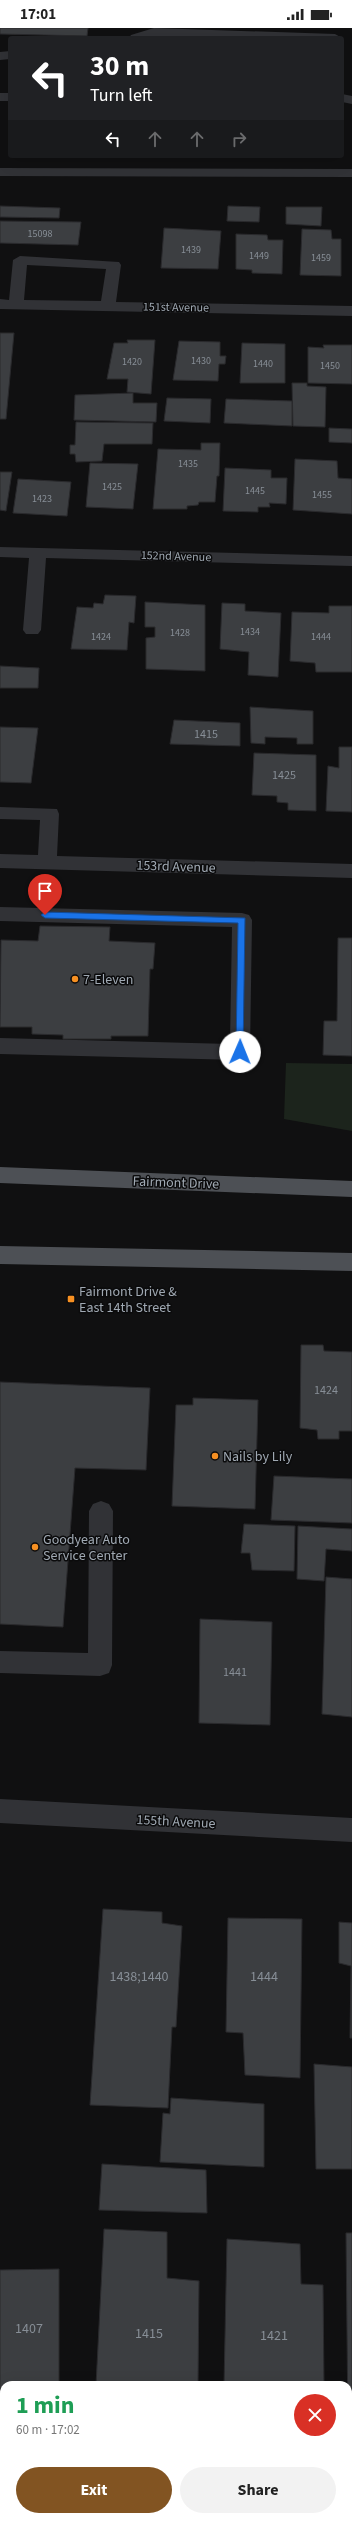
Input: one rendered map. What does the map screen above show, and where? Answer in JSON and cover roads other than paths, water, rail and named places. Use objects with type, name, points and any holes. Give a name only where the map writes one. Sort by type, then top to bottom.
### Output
[{"type":"main road","name":"Fairmont Drive","points":[[0,1176],[352,1189]]},
{"type":"main road","points":[[0,1255],[352,1262]]},
{"type":"street","points":[[324,28],[334,36]]},
{"type":"street","points":[[142,36],[154,32],[299,36]]},
{"type":"street","points":[[3,172],[352,173]]},
{"type":"street","points":[[16,305],[20,260],[114,265],[108,306]]},
{"type":"street","name":"151st Avenue","points":[[0,304],[352,310]]},
{"type":"street","name":"152nd Avenue","points":[[0,552],[352,561]]},
{"type":"street","points":[[32,630],[38,552]]},
{"type":"street","points":[[0,813],[50,814],[47,862]]},
{"type":"street","name":"153rd Avenue","points":[[0,861],[352,871]]},
{"type":"street","points":[[0,914],[242,920],[240,1052],[0,1046]]},
{"type":"street","points":[[0,1662],[100,1665],[101,1512]]},
{"type":"street","name":"155th Avenue","points":[[0,1811],[352,1830]]},
{"type":"place","name":"7-Eleven","points":[[75,979]]},
{"type":"place","name":"Fairmont Drive & East 14th Street","points":[[71,1299]]},
{"type":"place","name":"Nails by Lily","points":[[215,1456]]},
{"type":"place","name":"Goodyear Auto Service Center","points":[[35,1547]]}]
